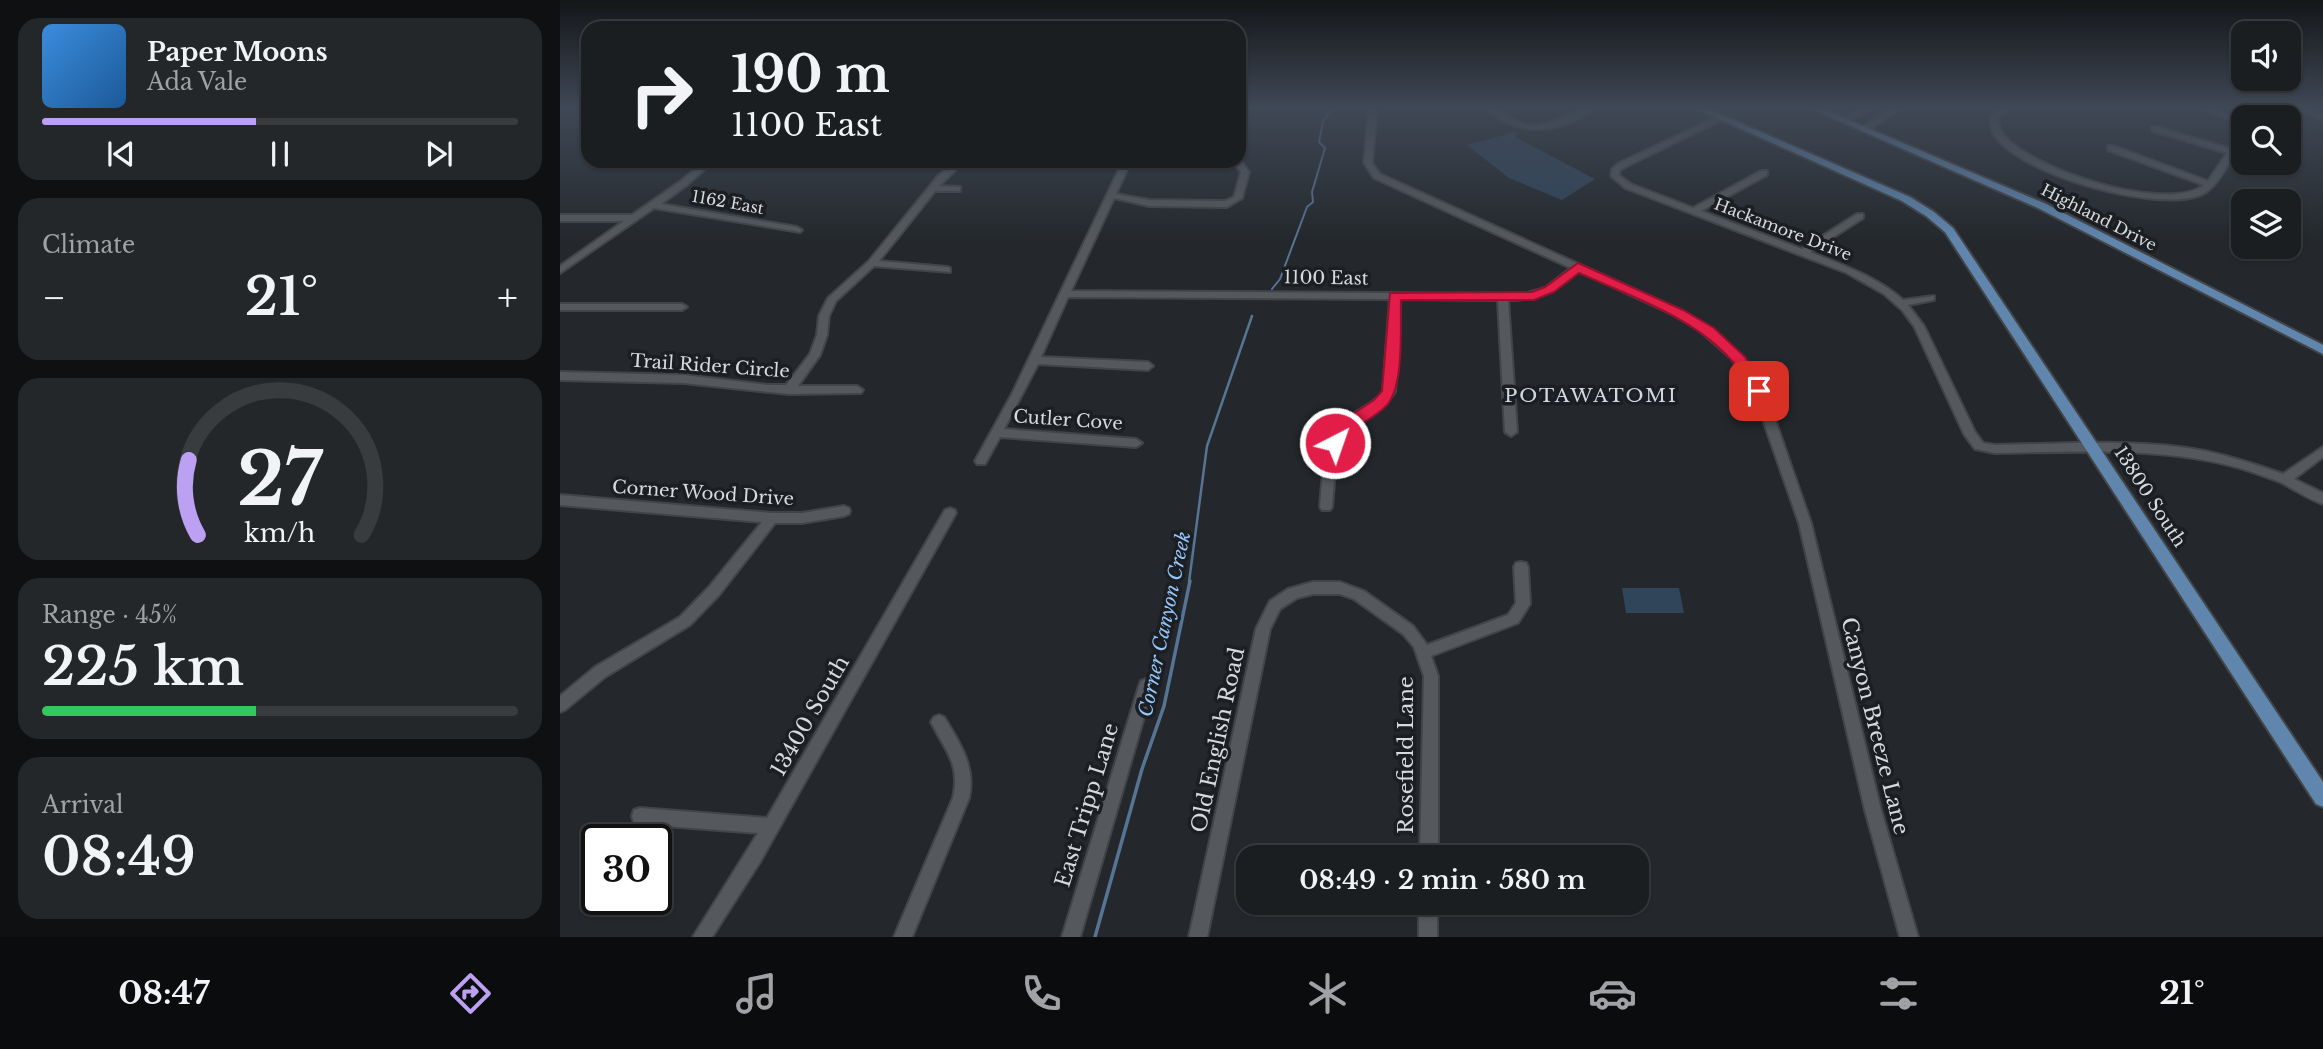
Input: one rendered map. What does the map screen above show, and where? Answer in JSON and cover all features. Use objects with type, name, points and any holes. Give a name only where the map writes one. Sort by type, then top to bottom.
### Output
[{"type":"main road","name":"13800 South","points":[[1803,153],[1899,195],[1940,222],[1956,239],[2321,791]]},
{"type":"main road","name":"Highland Drive","points":[[1919,153],[2052,211],[2323,350]]},
{"type":"street","name":"Canyon Breeze Lane","points":[[1369,153],[1368,163],[1377,177],[1689,318],[1734,353],[1759,391],[1805,523],[1871,802],[1909,937]]},
{"type":"street","name":"Hackamore Drive","points":[[1647,153],[1615,171],[1615,176],[1621,183],[1865,278],[1901,303],[1919,326],[1970,435],[1979,446],[1995,449],[2095,449]]},
{"type":"street","points":[[2021,153],[2078,179],[2117,191],[2151,197],[2184,196],[2211,186],[2231,153]]},
{"type":"street","points":[[2123,153],[2211,186]]},
{"type":"street","points":[[560,270],[701,168]]},
{"type":"street","points":[[789,390],[815,355],[820,344],[827,308],[839,292],[872,263],[933,188],[954,168]]},
{"type":"street","points":[[981,461],[1034,360],[1124,168]]},
{"type":"street","points":[[1110,195],[1149,204],[1227,204],[1238,198],[1245,172],[1242,168]]},
{"type":"street","points":[[1694,211],[1764,173]]},
{"type":"street","points":[[933,188],[957,189]]},
{"type":"street","name":"1162 East","points":[[653,205],[797,230]]},
{"type":"street","points":[[1802,253],[1860,216]]},
{"type":"street","points":[[560,218],[634,218]]},
{"type":"street","points":[[560,259],[573,260]]},
{"type":"street","points":[[872,263],[947,270]]},
{"type":"street","name":"1100 East","points":[[1064,293],[1524,297],[1542,293],[1578,267]]},
{"type":"street","points":[[1326,506],[1337,437],[1349,423],[1380,404],[1389,392],[1395,296]]},
{"type":"street","points":[[1503,297],[1511,432]]},
{"type":"street","points":[[1901,303],[1930,298]]},
{"type":"street","points":[[560,307],[682,307]]},
{"type":"street","points":[[1034,360],[1148,366]]},
{"type":"street","name":"Trail Rider Circle","points":[[560,376],[684,379],[789,390],[857,390]]},
{"type":"street","name":"Cutler Cove","points":[[997,433],[1136,443]]},
{"type":"street","points":[[2095,449],[2200,452],[2240,462],[2285,479],[2323,499]]},
{"type":"street","points":[[2285,479],[2323,451]]},
{"type":"street","name":"Corner Wood Drive","points":[[560,500],[772,518],[802,518],[844,511]]},
{"type":"street","name":"13400 South","points":[[702,937],[771,826],[950,513]]},
{"type":"street","points":[[560,705],[600,672],[685,621],[715,591],[772,518]]},
{"type":"street","points":[[1424,652],[1513,619],[1523,604],[1521,567]]},
{"type":"street","name":"Rosefield Lane","points":[[1323,587],[1340,588],[1359,595],[1408,629],[1424,652],[1431,676],[1429,845]]},
{"type":"street","name":"Old English Road","points":[[1198,937],[1265,621],[1275,605],[1293,593],[1323,587]]},
{"type":"street","name":"East Tripp Lane","points":[[1071,937],[1146,686]]},
{"type":"street","points":[[903,937],[965,783],[962,762],[939,722]]},
{"type":"street","points":[[640,816],[771,826]]},
{"type":"street","points":[[1428,915],[1428,937]]},
{"type":"shaded area","points":[[1477,153],[1545,153],[1595,179],[1562,200],[1509,178]]},
{"type":"shaded area","points":[[1622,588],[1679,588],[1684,613],[1626,613]]},
{"type":"waterway","name":"Corner Canyon Creek","points":[[1272,289],[1280,279],[1307,207],[1313,202],[1312,192],[1324,153]]},
{"type":"waterway","name":"Corner Canyon Creek","points":[[1189,582],[1207,446],[1252,316]]},
{"type":"waterway","name":"Corner Canyon Creek","points":[[1095,937],[1142,769],[1164,706],[1190,581]]},
{"type":"district","name":"POTAWATOMI","points":[[1591,395]]},
{"type":"route","points":[[1335,443],[1344,427],[1380,404],[1389,392],[1395,296],[1534,296],[1549,290],[1578,267],[1678,313],[1709,331],[1740,360],[1759,391]]}]
